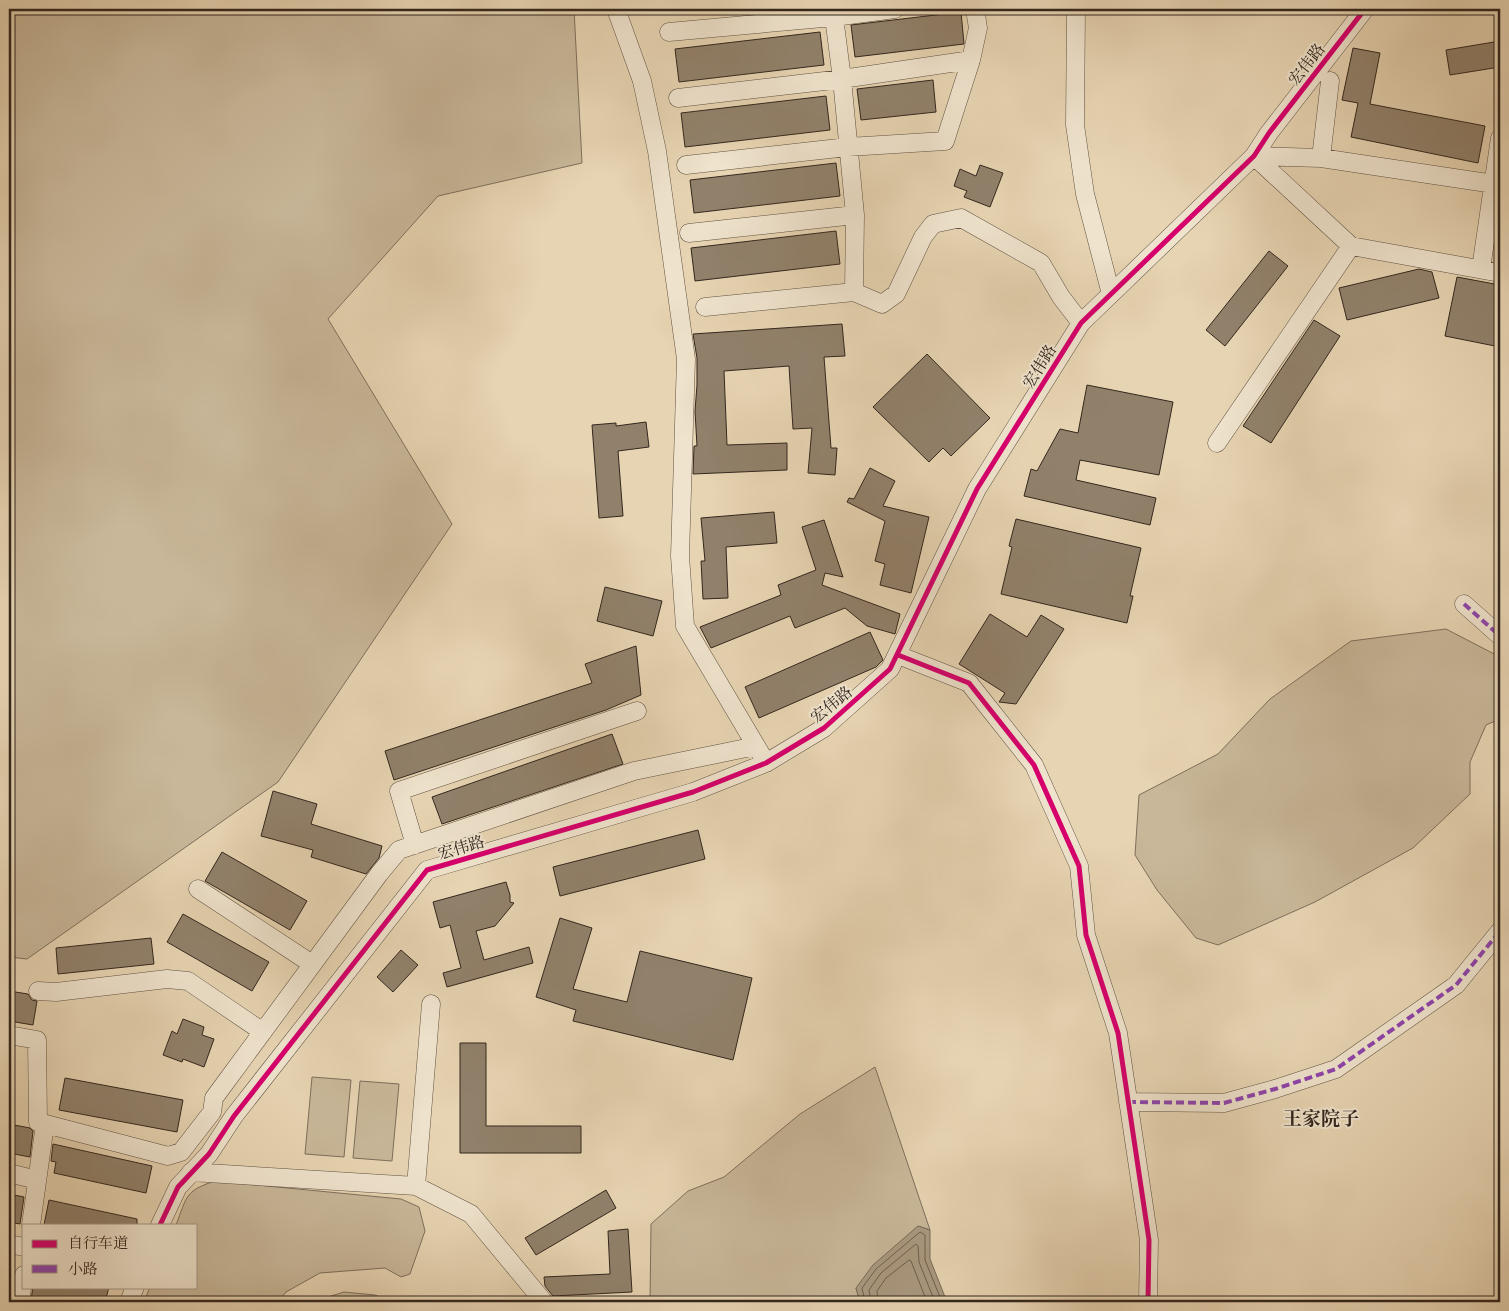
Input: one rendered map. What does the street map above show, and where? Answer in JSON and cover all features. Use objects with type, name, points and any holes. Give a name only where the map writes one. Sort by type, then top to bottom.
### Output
[{"type":"street","points":[[616,9],[642,81],[657,151],[686,359],[680,556],[685,626],[766,762]]},
{"type":"street","points":[[669,32],[834,17],[895,9]]},
{"type":"street","points":[[686,165],[848,147],[945,141],[971,60],[978,28],[975,9]]},
{"type":"street","points":[[1076,9],[1075,125],[1085,194],[1111,294]]},
{"type":"street","name":"宏伟路","points":[[160,1224],[178,1186],[209,1154],[234,1116],[427,870],[693,792],[766,762],[824,728],[890,669],[977,489],[1080,323],[1254,156],[1269,133],[1365,9]]},
{"type":"street","points":[[834,17],[855,215],[854,292]]},
{"type":"street","points":[[678,98],[842,79],[971,60]]},
{"type":"street","points":[[1321,158],[1330,81]]},
{"type":"street","points":[[1481,269],[1500,138]]},
{"type":"street","points":[[1254,156],[1321,158],[1494,184]]},
{"type":"street","points":[[1254,156],[1351,246],[1500,273]]},
{"type":"street","points":[[689,233],[855,215]]},
{"type":"street","points":[[705,307],[854,292],[882,304],[896,294],[923,237],[933,224],[961,218],[1041,263],[1061,298],[1080,323]]},
{"type":"street","points":[[1217,443],[1351,246]]},
{"type":"street","points":[[1464,604],[1500,636]]},
{"type":"street","points":[[898,654],[969,683],[1034,765],[1078,866],[1086,935],[1118,1033],[1149,1240],[1148,1302]]},
{"type":"street","points":[[415,845],[399,791],[637,711]]},
{"type":"street","points":[[9,1035],[37,1040],[38,1122],[168,1156],[181,1152],[212,1112],[214,1098],[312,964],[399,850],[634,771],[756,746]]},
{"type":"street","points":[[198,889],[312,964]]},
{"type":"street","points":[[1128,1102],[1224,1103],[1275,1090],[1336,1068],[1456,985],[1500,931]]},
{"type":"street","points":[[38,991],[56,992],[167,979],[188,981],[263,1032]]},
{"type":"street","points":[[416,1186],[431,1004]]},
{"type":"street","points":[[31,1224],[46,1124]]},
{"type":"street","points":[[192,1172],[416,1186],[471,1214],[544,1302]]},
{"type":"street","points":[[9,1173],[38,1180]]},
{"type":"street","points":[[9,1244],[22,1247]]},
{"type":"street","points":[[20,1302],[22,1288]]},
{"type":"street","points":[[129,1302],[135,1288]]},
{"type":"shaded area","points":[[9,9],[574,9],[582,163],[438,196],[328,319],[452,524],[278,782],[27,959],[9,957]]},
{"type":"shaded area","points":[[1446,629],[1500,657],[1500,719],[1486,725],[1470,762],[1470,794],[1413,848],[1315,902],[1218,945],[1196,938],[1157,890],[1135,855],[1139,795],[1218,754],[1270,699],[1351,641]]},
{"type":"shaded area","points":[[875,1067],[930,1230],[918,1226],[856,1288],[860,1302],[650,1302],[651,1224],[688,1191],[724,1177],[800,1114]]},
{"type":"shaded area","points":[[312,1077],[351,1080],[344,1157],[305,1154]]},
{"type":"shaded area","points":[[360,1081],[399,1084],[392,1161],[353,1158]]},
{"type":"shaded area","points":[[215,1181],[401,1199],[419,1207],[425,1231],[410,1274],[401,1277],[385,1268],[320,1273],[286,1292],[278,1302],[144,1302],[150,1288],[198,1288],[198,1224],[176,1224],[188,1196],[197,1188]]},
{"type":"shaded area","points":[[344,1292],[375,1295],[391,1302],[312,1302]]},
{"type":"water","points":[[918,1226],[930,1230],[930,1259],[947,1302],[860,1302],[856,1288],[873,1265]]},
{"type":"building","points":[[961,12],[964,44],[855,57],[851,25]]},
{"type":"building","points":[[820,32],[824,65],[679,82],[675,49]]},
{"type":"building","points":[[1500,41],[1500,67],[1450,75],[1446,50]]},
{"type":"building","points":[[1353,48],[1380,53],[1370,104],[1485,126],[1478,163],[1351,137],[1358,103],[1342,100]]},
{"type":"building","points":[[933,80],[936,112],[861,120],[857,89]]},
{"type":"building","points":[[826,96],[830,130],[685,147],[681,113]]},
{"type":"building","points":[[836,163],[840,196],[694,213],[690,180]]},
{"type":"building","points":[[980,165],[1003,173],[990,207],[964,197],[967,191],[954,186],[960,169],[976,176]]},
{"type":"building","points":[[836,231],[840,264],[695,281],[691,248]]},
{"type":"building","points":[[1269,251],[1288,266],[1225,346],[1206,330]]},
{"type":"building","points":[[1419,269],[1432,272],[1439,298],[1347,320],[1339,288]]},
{"type":"building","points":[[1457,277],[1500,285],[1500,347],[1445,336]]},
{"type":"building","points":[[1314,320],[1340,336],[1271,443],[1243,426]]},
{"type":"building","points":[[842,324],[845,356],[824,357],[831,448],[837,448],[835,475],[808,473],[812,428],[793,429],[789,366],[724,371],[727,445],[787,443],[787,470],[693,474],[694,446],[697,446],[695,411],[697,358],[693,334]]},
{"type":"building","points":[[927,354],[990,418],[951,456],[943,448],[929,462],[873,407]]},
{"type":"building","points":[[1087,385],[1173,402],[1159,475],[1080,460],[1076,480],[1156,498],[1150,525],[1024,496],[1031,469],[1037,471],[1060,429],[1078,433]]},
{"type":"building","points":[[646,422],[649,447],[618,451],[623,516],[599,518],[592,425],[616,423],[616,426]]},
{"type":"building","points":[[870,468],[895,481],[883,506],[929,517],[911,593],[880,585],[885,564],[875,561],[885,521],[847,502],[849,498],[854,499]]},
{"type":"building","points":[[774,512],[777,543],[726,547],[728,598],[703,599],[701,561],[705,561],[701,518]]},
{"type":"building","points":[[1016,519],[1141,548],[1130,596],[1133,596],[1127,623],[1001,594],[1012,547],[1009,546]]},
{"type":"building","points":[[824,520],[843,577],[825,573],[822,585],[900,614],[895,634],[867,626],[845,608],[795,628],[790,616],[711,648],[700,627],[781,595],[778,585],[816,570],[802,527]]},
{"type":"building","points":[[605,587],[662,601],[653,636],[597,621]]},
{"type":"building","points":[[990,614],[1027,637],[1041,615],[1064,629],[1016,704],[999,702],[1005,693],[959,664]]},
{"type":"building","points":[[870,632],[883,660],[876,667],[759,718],[745,687]]},
{"type":"building","points":[[636,646],[641,695],[606,710],[394,780],[385,751],[592,683],[585,664]]},
{"type":"building","points":[[612,734],[623,764],[442,824],[432,797]]},
{"type":"building","points":[[273,791],[317,804],[311,824],[382,846],[379,858],[366,874],[311,857],[313,850],[261,836]]},
{"type":"building","points":[[698,830],[705,859],[560,896],[553,867]]},
{"type":"building","points":[[222,852],[307,901],[290,930],[205,881]]},
{"type":"building","points":[[506,882],[510,902],[514,903],[495,926],[476,931],[484,960],[529,947],[533,963],[447,987],[443,973],[461,968],[450,925],[440,928],[433,902]]},
{"type":"building","points":[[183,914],[269,962],[252,991],[167,942]]},
{"type":"building","points":[[560,918],[592,928],[573,989],[627,1002],[640,951],[752,978],[733,1060],[573,1021],[576,1010],[536,997]]},
{"type":"building","points":[[151,938],[154,964],[58,974],[56,948]]},
{"type":"building","points":[[401,950],[418,965],[393,992],[377,977]]},
{"type":"building","points":[[9,991],[28,994],[32,1000],[37,1001],[33,1025],[9,1021]]},
{"type":"building","points":[[183,1019],[204,1027],[202,1035],[214,1039],[204,1067],[183,1059],[182,1062],[163,1055],[172,1031],[177,1034]]},
{"type":"building","points":[[460,1043],[486,1043],[486,1126],[581,1126],[581,1153],[460,1153]]},
{"type":"building","points":[[65,1078],[183,1100],[177,1132],[59,1110]]},
{"type":"building","points":[[9,1124],[30,1128],[33,1131],[30,1157],[9,1153]]},
{"type":"building","points":[[53,1144],[152,1166],[146,1193],[54,1173],[56,1162],[51,1161]]},
{"type":"building","points":[[606,1190],[616,1208],[536,1255],[525,1238]]},
{"type":"building","points":[[9,1194],[24,1197],[20,1224],[9,1222]]},
{"type":"building","points":[[49,1200],[137,1219],[137,1224],[44,1224]]},
{"type":"building","points":[[628,1229],[632,1292],[553,1296],[545,1286],[544,1277],[610,1274],[608,1231]]},
{"type":"building","points":[[33,1288],[109,1288],[105,1302],[41,1302],[31,1300]]},
{"type":"marked path","points":[[1464,604],[1500,636]]},
{"type":"marked path","points":[[1128,1102],[1224,1103],[1336,1069],[1456,985],[1500,931]]},
{"type":"cycle path","points":[[160,1224],[178,1187],[209,1154],[234,1116],[427,870],[693,792],[766,763],[824,728],[890,669],[977,489],[1081,323],[1254,156],[1269,133],[1365,9]]},
{"type":"cycle path","points":[[898,655],[969,683],[1034,765],[1079,866],[1086,935],[1118,1033],[1149,1240],[1148,1302]]},
{"type":"district","name":"王家院子","points":[[1321,1118]]}]
